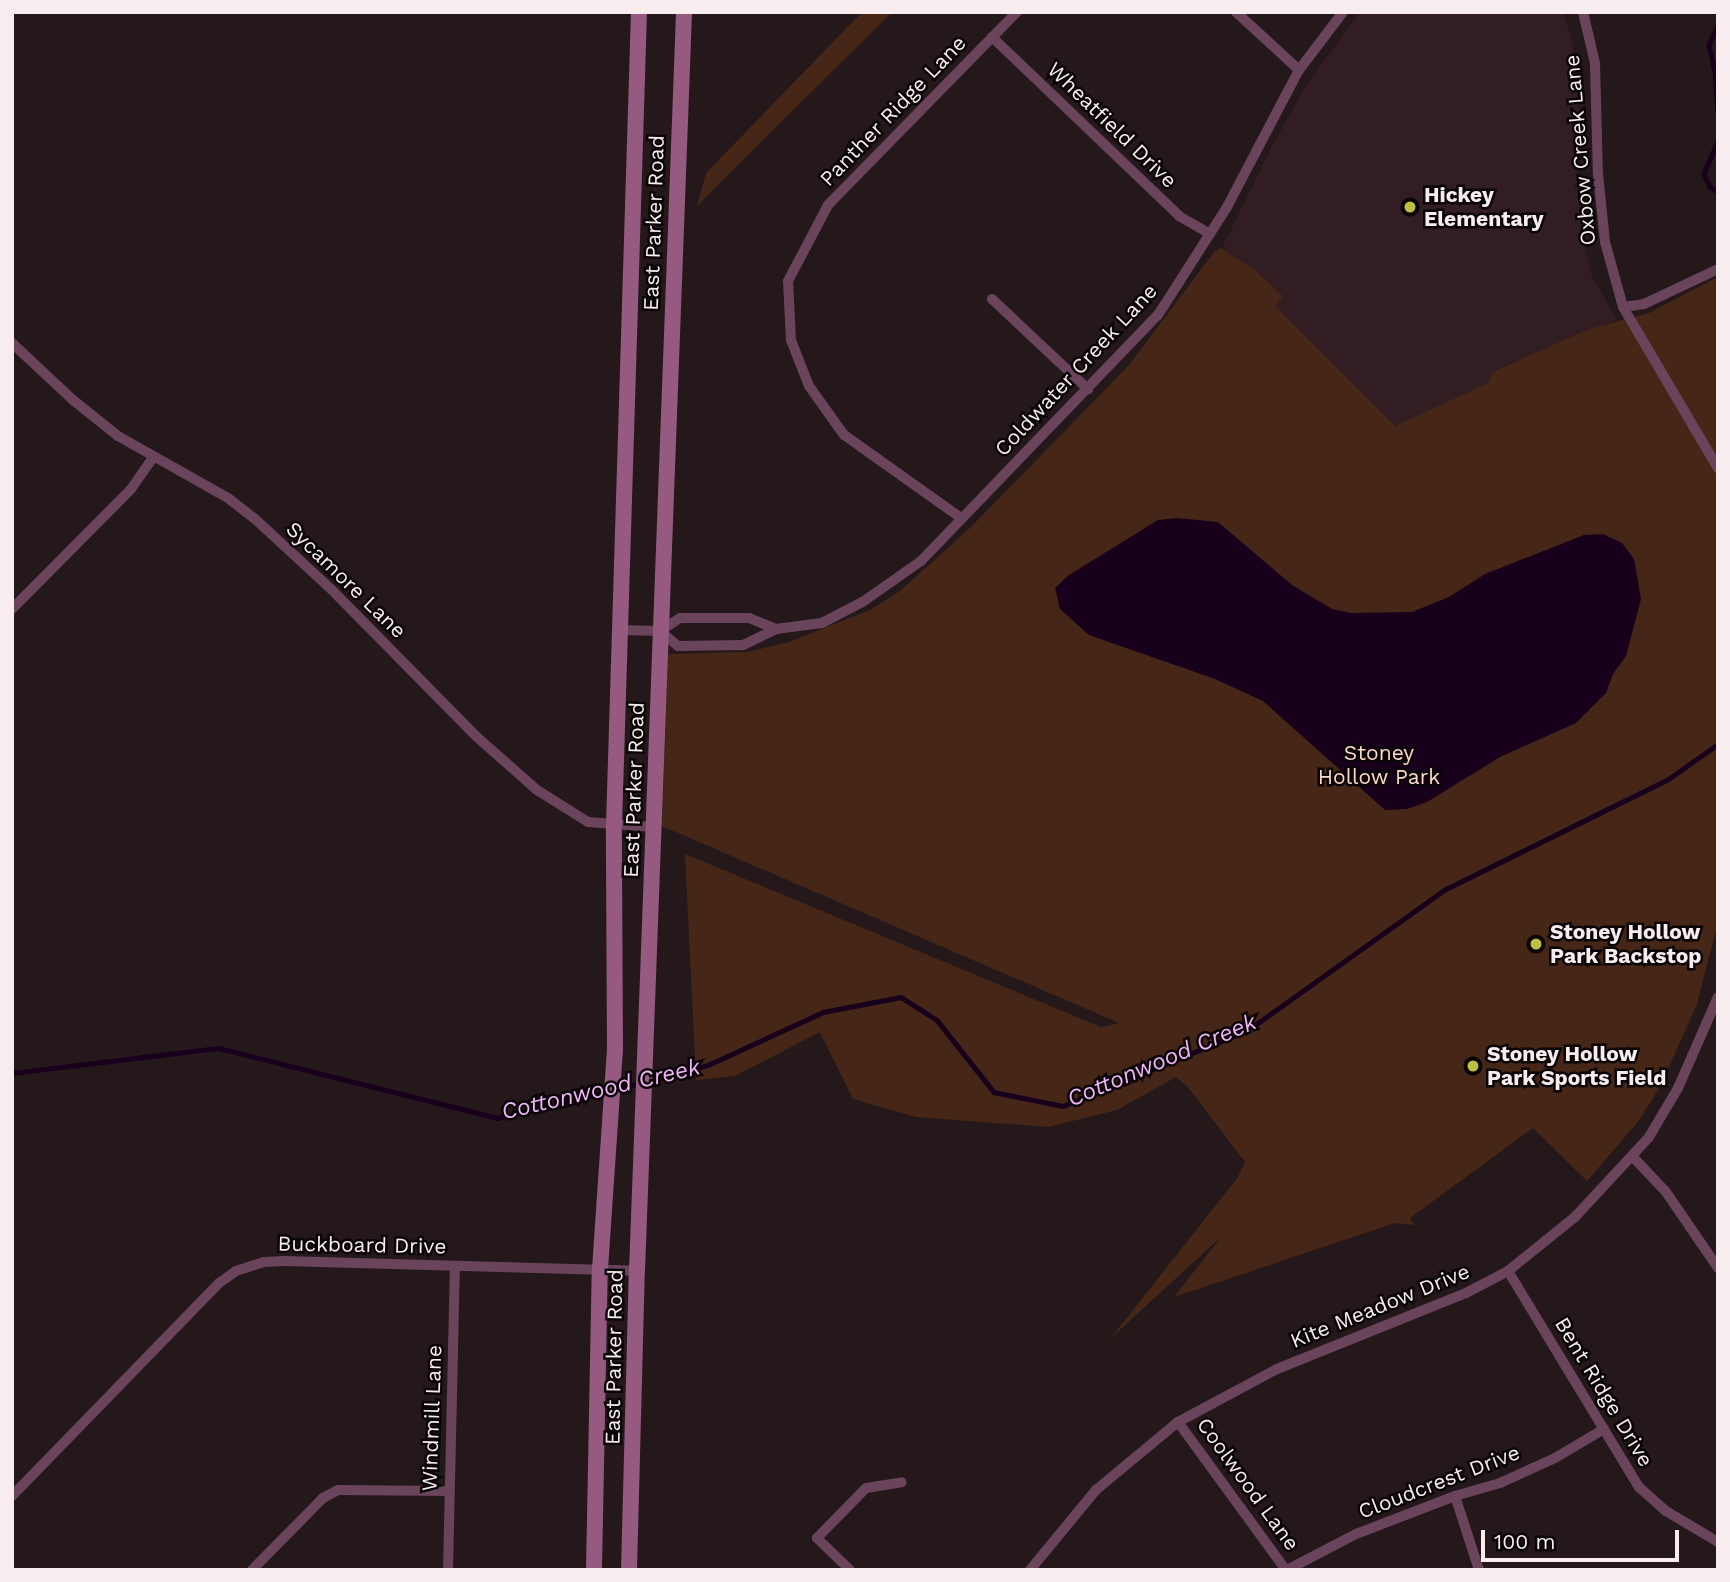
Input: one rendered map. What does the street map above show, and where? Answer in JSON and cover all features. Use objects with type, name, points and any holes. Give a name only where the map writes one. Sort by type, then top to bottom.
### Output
[{"type":"main road","name":"East Parker Road","points":[[594,1570],[600,1269],[612,1124],[615,1049],[614,825],[639,12]]},
{"type":"main road","name":"East Parker Road","points":[[629,1570],[637,1271],[684,12]]},
{"type":"street","name":"Panther Ridge Lane","points":[[961,519],[844,435],[809,386],[791,340],[788,281],[828,205],[1017,12]]},
{"type":"street","points":[[1236,12],[1299,70]]},
{"type":"street","name":"Coldwater Creek Lane","points":[[660,631],[678,646],[743,645],[776,629],[822,623],[864,601],[921,561],[1158,315],[1210,234],[1299,70],[1343,12]]},
{"type":"street","name":"Oxbow Creek Lane","points":[[1583,12],[1595,63],[1598,174],[1605,242],[1623,307],[1718,468]]},
{"type":"street","name":"Wheatfield Drive","points":[[992,37],[1179,215],[1210,234]]},
{"type":"street","points":[[1623,307],[1644,304],[1718,269]]},
{"type":"street","points":[[992,299],[1088,389]]},
{"type":"street","name":"Sycamore Lane","points":[[12,343],[91,415],[153,457],[228,498],[254,518],[332,590],[477,737],[537,790],[582,820],[653,827]]},
{"type":"street","points":[[12,609],[131,489],[153,457]]},
{"type":"street","name":"Coldwater Creek Lane","points":[[620,630],[660,631],[680,618],[749,618],[776,629]]},
{"type":"street","name":"Kite Meadow Drive","points":[[1030,1570],[1096,1490],[1178,1422],[1277,1369],[1419,1314],[1508,1271],[1586,1208],[1633,1157],[1678,1088],[1717,1004]]},
{"type":"street","points":[[1633,1157],[1666,1192],[1718,1268]]},
{"type":"street","name":"Buckboard Drive","points":[[12,1496],[219,1283],[236,1271],[264,1262],[284,1261],[637,1271]]},
{"type":"street","name":"Windmill Lane","points":[[449,1570],[448,1490],[455,1267]]},
{"type":"street","name":"Bent Ridge Drive","points":[[1508,1271],[1639,1487],[1666,1511],[1718,1542]]},
{"type":"street","name":"Coolwood Lane","points":[[1178,1422],[1286,1570]]},
{"type":"street","name":"Cloudcrest Drive","points":[[1286,1570],[1356,1534],[1455,1496],[1500,1483],[1555,1458],[1604,1429]]},
{"type":"street","points":[[850,1570],[817,1538],[866,1489],[902,1482]]},
{"type":"street","points":[[252,1570],[323,1498],[338,1490],[448,1490]]},
{"type":"street","points":[[1455,1496],[1479,1570]]},
{"type":"shaded area","name":"Hickey Elementary","points":[[1360,12],[1562,12],[1571,36],[1578,75],[1577,180],[1581,233],[1592,277],[1617,320],[1493,371],[1489,383],[1395,427],[1274,306],[1282,296],[1254,269],[1222,248],[1271,148],[1307,84]]},
{"type":"shaded area","points":[[1177,518],[1218,522],[1292,585],[1332,609],[1351,613],[1412,612],[1449,597],[1485,574],[1584,535],[1603,534],[1622,543],[1634,559],[1641,599],[1626,656],[1613,674],[1606,693],[1576,723],[1500,757],[1427,802],[1407,809],[1385,810],[1263,701],[1215,679],[1089,635],[1060,609],[1055,588],[1069,575],[1158,520]]},
{"type":"green space","points":[[862,12],[892,12],[697,206],[706,173]]},
{"type":"green space","name":"Stoney Hollow Park","points":[[1221,248],[1254,269],[1283,296],[1275,306],[1395,426],[1488,383],[1493,372],[1589,329],[1649,313],[1718,277],[1718,922],[1697,1004],[1660,1087],[1637,1123],[1587,1181],[1533,1128],[1410,1218],[1414,1225],[1395,1223],[1174,1297],[1221,1237],[1111,1338],[1238,1177],[1245,1162],[1188,1087],[1176,1077],[1117,1110],[1048,1127],[916,1117],[853,1099],[820,1032],[735,1076],[696,1080],[685,854],[1101,1027],[1119,1023],[662,826],[668,654],[747,652],[789,642],[870,610],[900,591],[972,526],[1129,365],[1215,251]]},
{"type":"waterway","points":[[1718,25],[1709,45],[1715,70],[1718,112]]},
{"type":"waterway","points":[[1718,141],[1704,174],[1710,187],[1718,192]]},
{"type":"waterway","name":"Cottonwood Creek","points":[[649,1081],[708,1065],[823,1012],[901,997],[937,1020],[994,1092],[1063,1106],[1248,1030],[1446,889],[1667,780],[1718,744]]},
{"type":"waterway","name":"Cottonwood Creek","points":[[12,1073],[219,1048],[497,1118],[607,1092]]},
{"type":"waterway","name":"Cottonwood Creek","points":[[616,1090],[641,1083]]},
{"type":"place","name":"Hickey Elementary","points":[[1410,207]]},
{"type":"place","name":"Stoney Hollow Park Backstop","points":[[1536,944]]},
{"type":"place","name":"Stoney Hollow Park Sports Field","points":[[1473,1066]]}]
